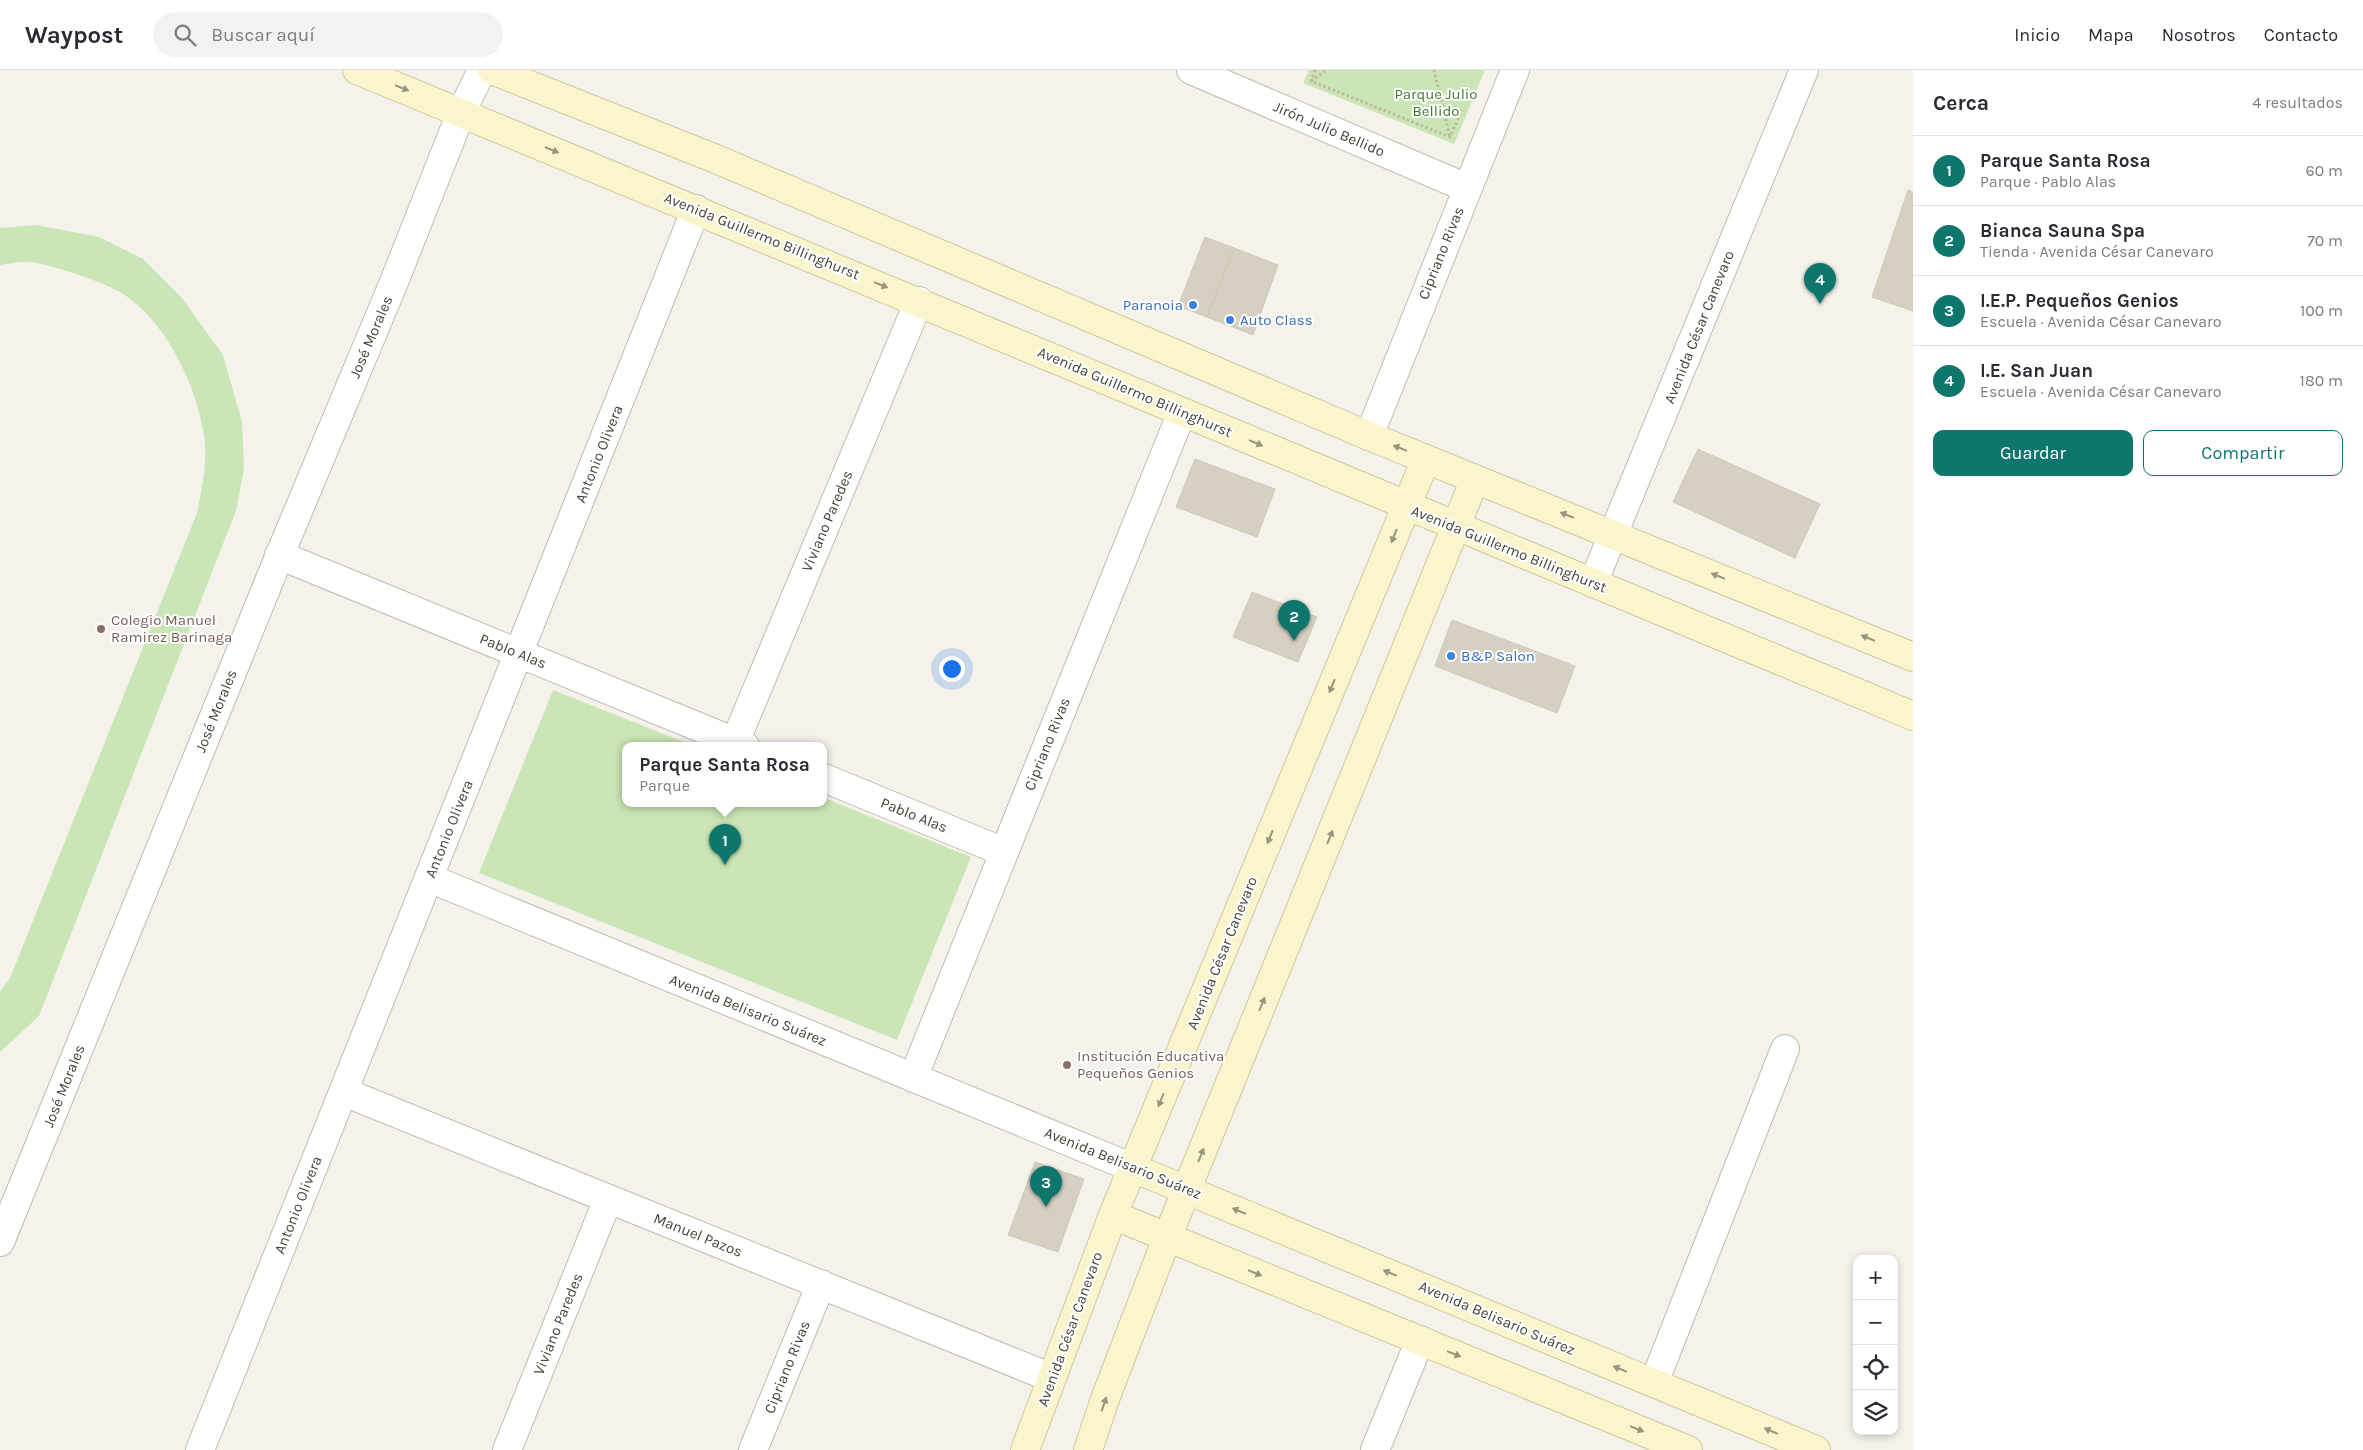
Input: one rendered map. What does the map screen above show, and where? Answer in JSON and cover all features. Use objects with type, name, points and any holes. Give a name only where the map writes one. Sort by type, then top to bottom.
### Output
[{"type":"main road","name":"Avenida Guillermo Billinghurst","points":[[357,70],[919,301],[1455,527],[1913,716]]},
{"type":"main road","points":[[492,70],[716,159],[1369,436],[1913,657]]},
{"type":"main road","name":"Avenida César Canevaro","points":[[1025,1450],[1113,1216],[1426,459]]},
{"type":"main road","points":[[1088,1450],[1105,1399],[1167,1238],[1475,479]]},
{"type":"main road","name":"Avenida Belisario Suárez","points":[[1133,1168],[1816,1450]]},
{"type":"main road","points":[[1113,1216],[1688,1450]]},
{"type":"street","name":"José Morales","points":[[0,1242],[279,555],[394,282],[462,113],[482,70]]},
{"type":"street","name":"Jirón Julio Bellido","points":[[1191,70],[1467,188]]},
{"type":"street","name":"Cipriano Rivas","points":[[1369,436],[1515,70]]},
{"type":"street","name":"Avenida César Canevaro","points":[[1593,583],[1804,70]]},
{"type":"street","name":"Antonio Olivera","points":[[200,1450],[696,209]]},
{"type":"street","name":"Viviano Paredes","points":[[741,742],[919,301]]},
{"type":"street","name":"Cipriano Rivas","points":[[913,1078],[1182,412]]},
{"type":"street","name":"Pablo Alas","points":[[279,555],[735,742]]},
{"type":"street","name":"Pablo Alas","points":[[827,779],[1004,852]]},
{"type":"street","name":"Avenida Belisario Suárez","points":[[429,878],[1133,1168]]},
{"type":"street","points":[[1654,1383],[1785,1049]]},
{"type":"street","name":"Manuel Pazos","points":[[344,1092],[1052,1378]]},
{"type":"street","name":"Viviano Paredes","points":[[507,1450],[608,1198]]},
{"type":"street","name":"Cipriano Rivas","points":[[753,1450],[821,1284]]},
{"type":"street","points":[[1374,1450],[1420,1340]]},
{"type":"path","points":[[1315,70],[1311,81],[1450,137]]},
{"type":"path","points":[[1434,70],[1450,137],[1467,188]]},
{"type":"path","points":[[1450,137],[1464,104]]},
{"type":"green space","name":"Parque Julio Bellido","points":[[1309,70],[1485,70],[1454,144],[1303,83]]},
{"type":"green space","points":[[36,225],[99,237],[143,259],[182,298],[223,355],[242,422],[244,468],[237,508],[39,1016],[0,1052],[0,991],[10,978],[197,513],[204,474],[205,455],[204,435],[200,416],[187,378],[168,342],[143,310],[129,298],[110,287],[67,271],[30,262],[0,265],[0,228]]},
{"type":"green space","points":[[553,690],[684,742],[622,742],[622,807],[827,807],[827,799],[971,857],[897,1040],[479,873]]},
{"type":"building","points":[[1908,190],[1913,192],[1913,311],[1872,297]]},
{"type":"building","points":[[1205,237],[1234,248],[1207,317],[1178,306]]},
{"type":"building","points":[[1234,248],[1278,265],[1253,335],[1207,317]]},
{"type":"building","points":[[1698,449],[1820,504],[1795,558],[1673,502]]},
{"type":"building","points":[[1195,459],[1275,489],[1257,537],[1176,507]]},
{"type":"building","points":[[1252,592],[1317,617],[1298,662],[1233,637]]},
{"type":"building","points":[[1452,620],[1575,666],[1557,713],[1435,666]]},
{"type":"building","points":[[1035,1162],[1084,1179],[1058,1252],[1008,1235]]},
{"type":"place","name":"I.E. San Juan","points":[[1820,304]]},
{"type":"place","name":"Paranoia","points":[[1193,305]]},
{"type":"place","name":"Auto Class","points":[[1230,320]]},
{"type":"place","name":"Colegio Manuel Ramirez Barinaga","points":[[101,629]]},
{"type":"place","name":"Bianca Sauna Spa","points":[[1294,641]]},
{"type":"place","name":"B&P Salon","points":[[1451,656]]},
{"type":"place","name":"Parque Santa Rosa","points":[[725,865]]},
{"type":"place","name":"Institución Educativa Pequeños Genios","points":[[1067,1065]]},
{"type":"place","name":"I.E.P. Pequeños Genios","points":[[1046,1207]]}]
